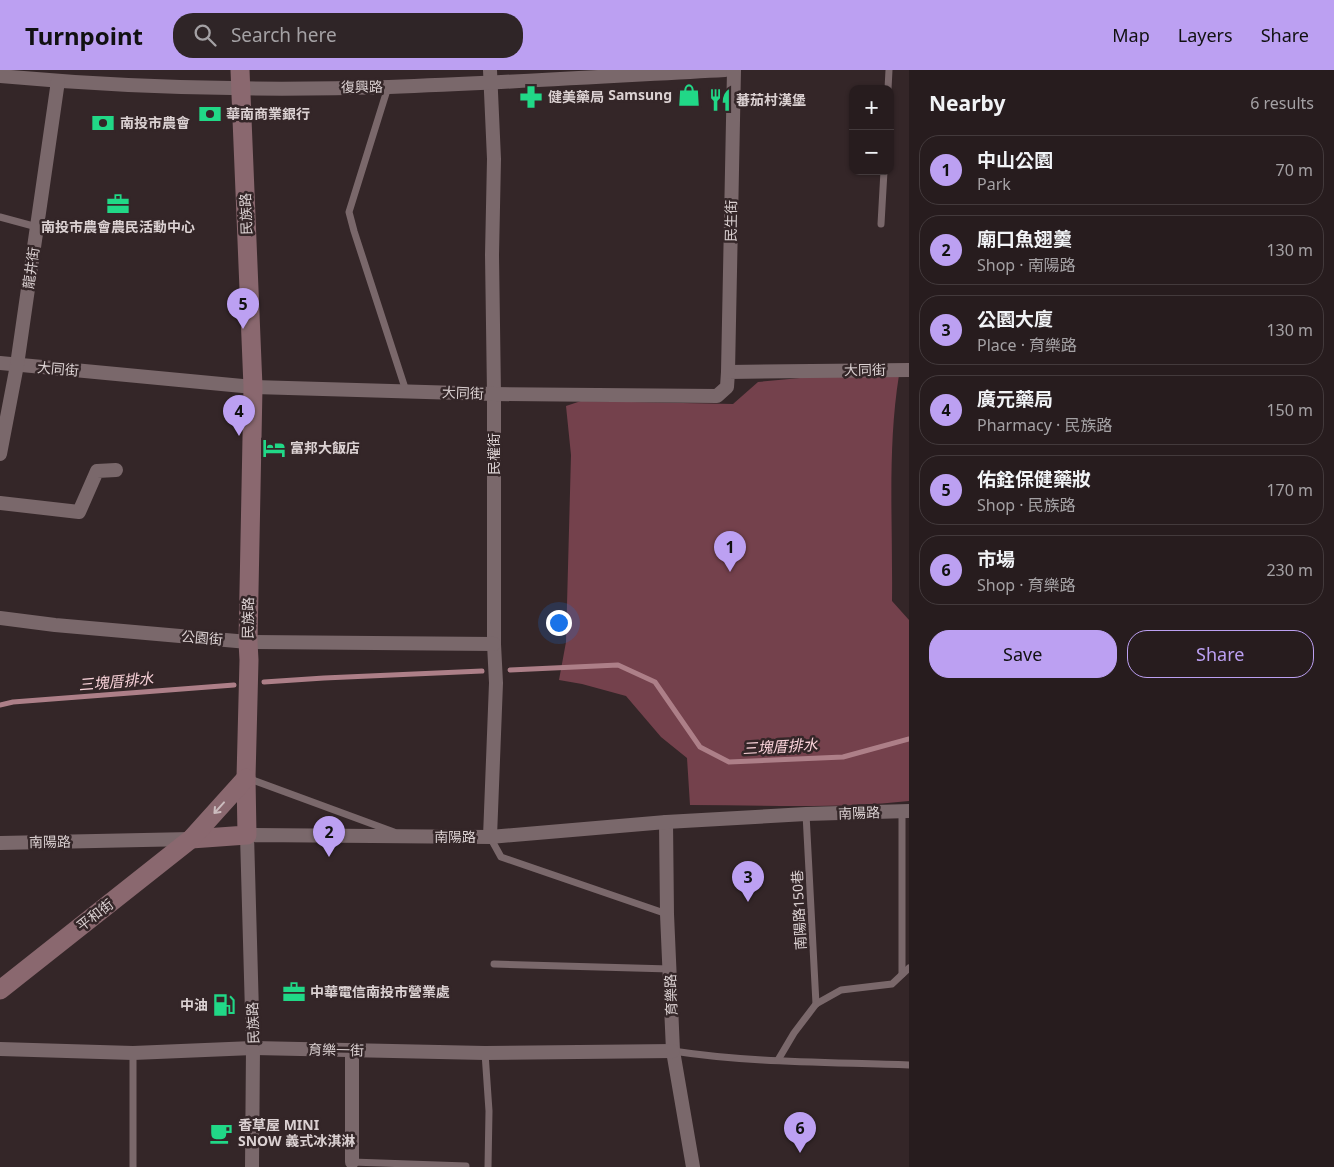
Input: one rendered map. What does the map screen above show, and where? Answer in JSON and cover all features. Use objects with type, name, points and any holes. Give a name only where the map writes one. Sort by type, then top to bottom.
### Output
[{"type":"main road","name":"民族路","points":[[240,79],[253,387],[246,778],[247,836]]},
{"type":"main road","name":"平和街","points":[[0,990],[191,839],[246,778]]},
{"type":"main road","name":"南陽路","points":[[191,839],[247,836]]},
{"type":"street","name":"復興路","points":[[0,76],[58,81],[240,79],[388,87],[490,76],[725,70]]},
{"type":"street","name":"民生街","points":[[728,372],[734,70]]},
{"type":"street","name":"民權街","points":[[490,76],[494,159],[492,255],[494,644],[496,683],[490,837]]},
{"type":"street","name":"龍井街","points":[[0,454],[17,365],[58,81]]},
{"type":"street","name":"大同街","points":[[0,363],[253,387],[494,394],[717,396],[727,387],[728,372],[909,370]]},
{"type":"street","points":[[0,503],[79,512],[97,471],[116,470]]},
{"type":"street","name":"公園街","points":[[0,618],[55,625],[248,642],[494,644]]},
{"type":"street","name":"南陽路","points":[[247,836],[490,837],[666,822],[806,814],[905,811]]},
{"type":"street","name":"育樂路","points":[[666,822],[667,914],[673,1051],[693,1167]]},
{"type":"street","name":"民族路","points":[[247,836],[253,1048],[252,1167]]},
{"type":"street","name":"南陽路","points":[[0,843],[191,839]]},
{"type":"street","name":"育樂一街","points":[[0,1049],[134,1053],[253,1048],[485,1054],[673,1051]]},
{"type":"street","points":[[352,1050],[352,1164]]},
{"type":"lane","points":[[888,85],[889,70]]},
{"type":"lane","points":[[388,87],[349,212],[406,391]]},
{"type":"lane","points":[[881,224],[884,175]]},
{"type":"lane","points":[[0,217],[37,227]]},
{"type":"lane","points":[[246,778],[406,836]]},
{"type":"lane","points":[[902,974],[905,811]]},
{"type":"lane","name":"南陽路150巷","points":[[806,814],[816,1004]]},
{"type":"lane","points":[[490,837],[501,857],[667,914]]},
{"type":"lane","points":[[494,964],[670,969]]},
{"type":"lane","points":[[778,1060],[794,1033],[816,1004],[841,990],[892,984],[909,968]]},
{"type":"lane","points":[[673,1051],[702,1055],[778,1060],[909,1065]]},
{"type":"lane","points":[[132,1167],[134,1053]]},
{"type":"lane","points":[[485,1054],[488,1110],[488,1167]]},
{"type":"lane","points":[[352,1164],[466,1166]]},
{"type":"shaded area","points":[[899,375],[893,431],[891,488],[892,601],[909,620],[909,801],[827,806],[690,805],[687,758],[661,737],[626,696],[559,680],[566,642],[571,455],[566,406],[581,401],[733,404],[758,382],[811,377]]},
{"type":"waterway","name":"三塊厝排水","points":[[510,670],[618,665],[655,682],[700,747],[729,762],[843,757],[909,739]]},
{"type":"waterway","name":"三塊厝排水","points":[[264,682],[482,671]]},
{"type":"waterway","name":"三塊厝排水","points":[[0,705],[13,702],[234,685]]},
{"type":"place","name":"Samsung","points":[[689,95]]},
{"type":"place","name":"健美藥局","points":[[531,97]]},
{"type":"place","name":"蕃茄村漢堡","points":[[720,100]]},
{"type":"place","name":"華南商業銀行","points":[[210,114]]},
{"type":"place","name":"南投市農會","points":[[103,123]]},
{"type":"place","name":"南投市農會農民活動中心","points":[[118,204]]},
{"type":"place","name":"佑銓保健藥妝","points":[[243,329]]},
{"type":"place","name":"廣元藥局","points":[[239,436]]},
{"type":"place","name":"富邦大飯店","points":[[274,448]]},
{"type":"place","name":"中山公園","points":[[730,572]]},
{"type":"place","name":"廟口魚翅羹","points":[[329,857]]},
{"type":"place","name":"公園大廈","points":[[748,902]]},
{"type":"place","name":"中華電信南投市營業處","points":[[294,992]]},
{"type":"place","name":"中油","points":[[224,1005]]},
{"type":"place","name":"香草屋 MINI SNOW 義式冰淇淋","points":[[221,1133]]},
{"type":"place","name":"市場","points":[[800,1153]]}]
